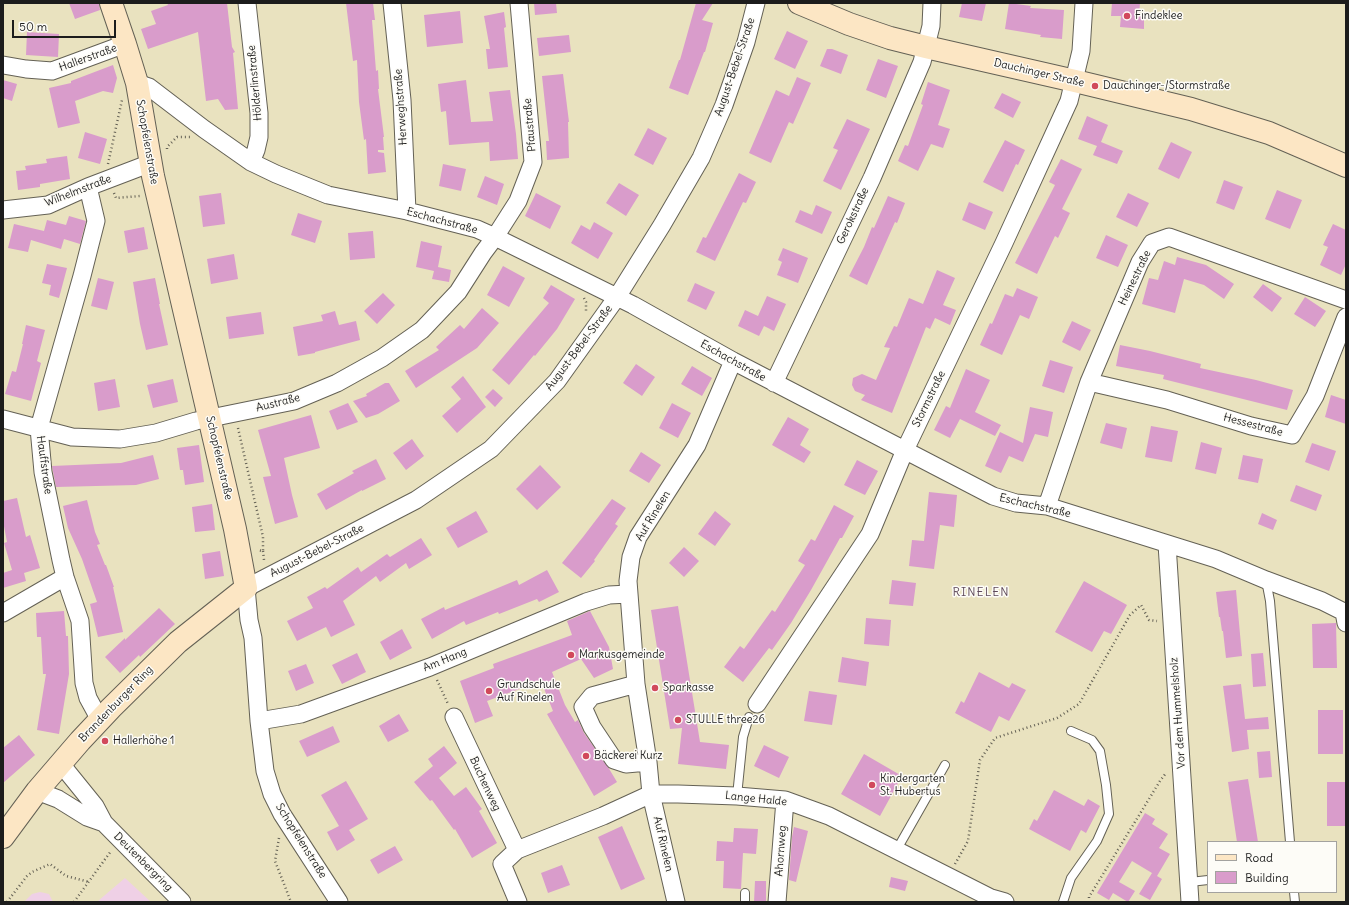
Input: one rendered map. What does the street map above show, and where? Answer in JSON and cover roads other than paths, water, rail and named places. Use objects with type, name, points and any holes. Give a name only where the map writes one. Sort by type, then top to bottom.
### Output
[{"type":"street","name":"Schopfelenstraße","points":[[111,3],[125,44],[130,89],[158,158],[154,180],[236,529],[253,638],[259,721],[266,771],[272,794],[282,814],[339,902]]},
{"type":"street","name":"Hölderlinstraße","points":[[247,3],[259,113],[259,137],[251,162]]},
{"type":"street","name":"Herweghstraße","points":[[392,3],[402,100],[407,211]]},
{"type":"street","name":"Pfaustraße","points":[[495,237],[518,201],[533,162],[519,3]]},
{"type":"street","name":"August-Bebel-Straße","points":[[246,588],[416,500],[491,449],[557,381],[617,297],[662,225],[701,158],[724,105],[746,42],[756,3]]},
{"type":"street","name":"Dauchinger Straße","points":[[799,3],[849,24],[890,38],[1190,109],[1269,133],[1346,166]]},
{"type":"street","name":"Gerokstraße","points":[[774,383],[872,178],[922,62],[931,26],[932,3]]},
{"type":"street","name":"Stormstraße","points":[[753,710],[870,534],[905,450],[1069,101],[1081,51],[1084,3]]},
{"type":"street","name":"Hallerstraße","points":[[3,65],[52,71],[125,44]]},
{"type":"street","name":"Eschachstraße","points":[[130,89],[149,87],[204,129],[251,162],[276,174],[328,195],[407,211],[477,229],[495,237],[633,305],[774,383],[993,496],[1016,503],[1048,506],[1216,559],[1322,601],[1345,618]]},
{"type":"street","name":"Wilhelmstraße","points":[[3,210],[48,205],[88,186],[158,158]]},
{"type":"street","name":"Hauffstraße","points":[[88,186],[96,221],[39,428],[43,472],[65,577],[80,621],[84,683],[88,698],[100,720]]},
{"type":"street","name":"Austraße","points":[[3,419],[72,437],[120,439],[156,433],[196,421],[294,401],[337,383],[382,358],[422,330],[458,292],[483,252],[495,237]]},
{"type":"street","name":"Heinestraße","points":[[1048,506],[1089,382],[1140,262],[1152,243],[1169,237],[1346,300]]},
{"type":"street","name":"Hessestraße","points":[[1089,382],[1167,400],[1251,426],[1292,435],[1316,396],[1346,317]]},
{"type":"street","name":"Auf Rinelen","points":[[676,902],[651,794],[648,762],[636,684],[628,581],[631,557],[638,537],[696,445],[733,361]]},
{"type":"street","name":"Vor dem Hummelsholz","points":[[1167,544],[1171,623],[1190,882],[1190,902]]},
{"type":"street","points":[[3,613],[65,577]]},
{"type":"street","name":"Brandenburger Ring","points":[[3,837],[37,791],[100,720],[178,642],[246,588]]},
{"type":"street","name":"Am Hang","points":[[259,721],[301,714],[430,667],[586,602],[609,595],[629,594]]},
{"type":"street","points":[[636,684],[592,696],[583,707],[592,727],[614,760],[626,764],[648,762]]},
{"type":"street","name":"Buchenweg","points":[[454,717],[517,850]]},
{"type":"street","name":"Deutenbergring","points":[[61,764],[95,806],[104,823],[182,902]]},
{"type":"street","name":"Deutenbergring","points":[[37,791],[58,799],[87,816],[104,823]]},
{"type":"street","name":"Lange Halde","points":[[518,902],[502,864],[517,850],[603,816],[651,794],[737,796],[785,800],[829,816],[995,901]]},
{"type":"street","name":"Ahornweg","points":[[777,902],[785,800]]},
{"type":"lane","points":[[1266,580],[1270,601],[1290,841]]},
{"type":"lane","name":"Stormstraße","points":[[737,796],[743,737],[753,710]]},
{"type":"lane","points":[[1063,902],[1071,878],[1097,840],[1109,814],[1100,751],[1092,740],[1071,731]]},
{"type":"lane","points":[[896,851],[945,765]]},
{"type":"lane","points":[[1190,882],[1207,880]]},
{"type":"place","name":"Findeklee","points":[[1127,16]]},
{"type":"place","name":"Dauchinger-/Stormstraße","points":[[1095,86]]},
{"type":"place","name":"Markusgemeinde","points":[[571,655]]},
{"type":"place","name":"Sparkasse","points":[[655,688]]},
{"type":"place","name":"Grundschule Auf Rinelen","points":[[489,691]]},
{"type":"place","name":"STULLE three26","points":[[678,720]]},
{"type":"place","name":"Hallerhöhe 1","points":[[105,741]]},
{"type":"place","name":"Bäckerei Kurz","points":[[586,756]]},
{"type":"place","name":"Kindergarten St. Hubertus","points":[[872,785]]},
{"type":"district","name":"RINELEN","points":[[981,593]]}]
